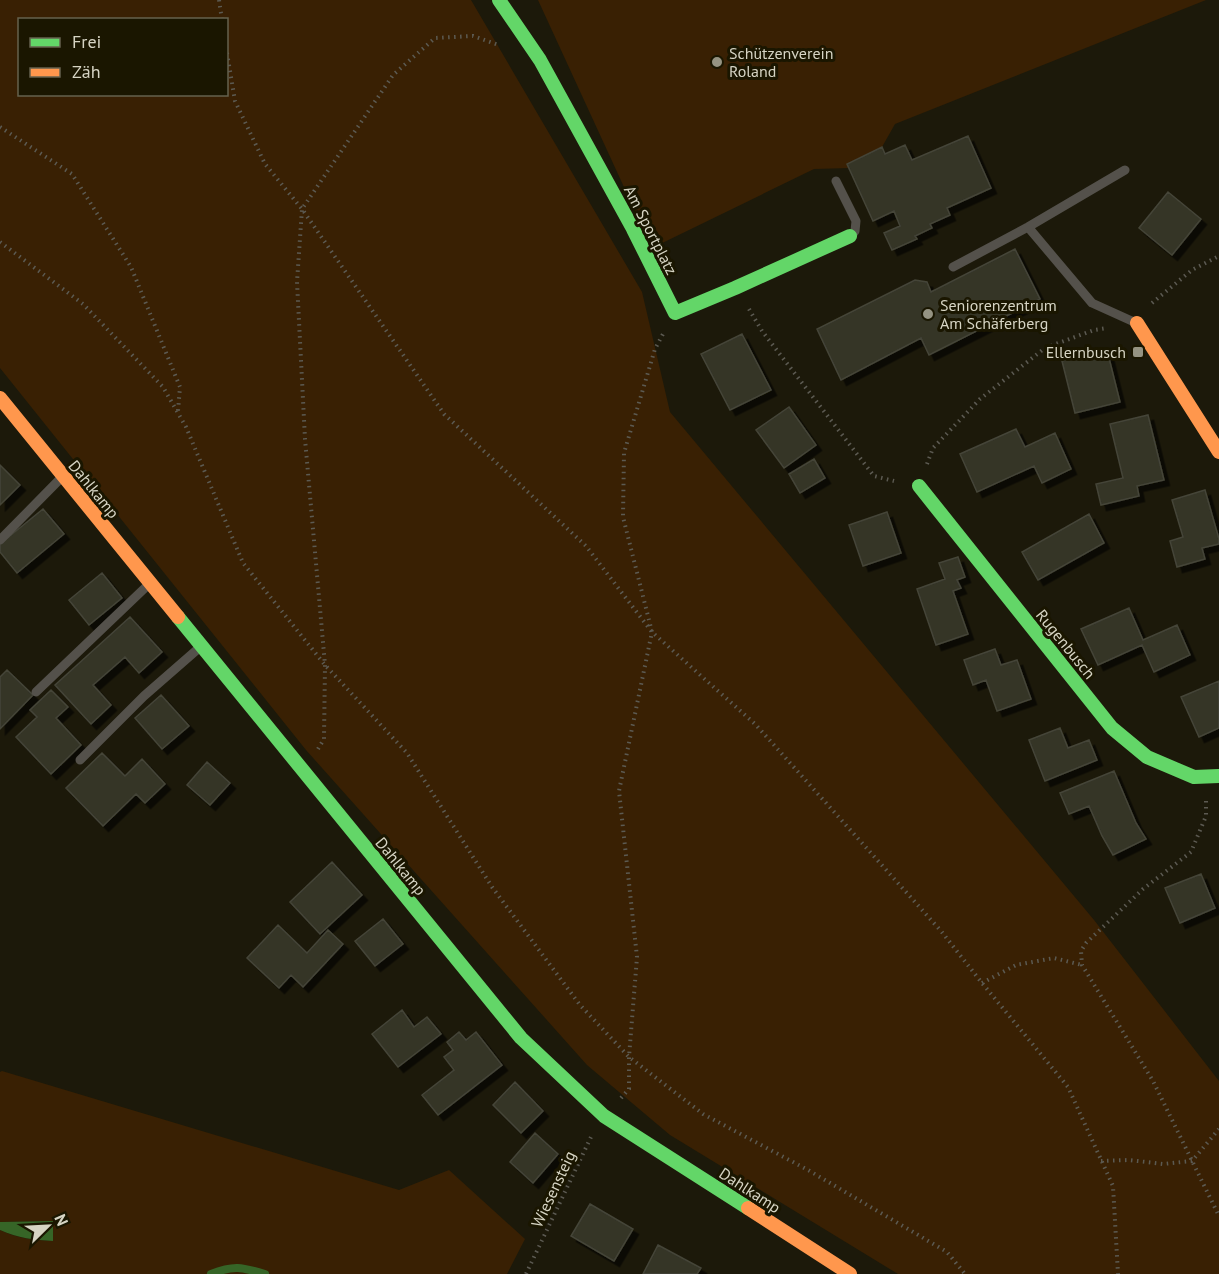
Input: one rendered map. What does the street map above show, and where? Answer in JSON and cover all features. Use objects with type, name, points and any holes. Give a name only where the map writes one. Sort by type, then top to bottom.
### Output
[{"type":"street","name":"Am Sportplatz","points":[[499,0],[540,60],[633,229],[675,313]]},
{"type":"street","points":[[675,313],[850,236]]},
{"type":"street","points":[[1137,323],[1219,452]]},
{"type":"street","name":"Dahlkamp","points":[[0,398],[521,1038],[604,1116],[850,1274]]},
{"type":"street","name":"Rugenbusch","points":[[919,486],[1112,728],[1148,757],[1194,777],[1213,776]]},
{"type":"lane","points":[[954,267],[1125,170]]},
{"type":"lane","points":[[836,181],[856,221],[855,231],[850,236]]},
{"type":"lane","points":[[1028,227],[1092,303],[1137,323]]},
{"type":"lane","points":[[0,540],[63,476]]},
{"type":"lane","points":[[36,692],[150,584]]},
{"type":"lane","points":[[80,760],[144,696],[201,647]]},
{"type":"path","points":[[219,0],[222,18]]},
{"type":"path","points":[[303,773],[324,739],[325,665],[305,439],[297,282],[303,209],[393,75],[435,38],[473,36],[507,48]]},
{"type":"path","points":[[228,58],[236,101],[265,164],[303,209],[444,414],[586,546],[652,632],[756,725],[941,931],[1068,1087],[1113,1186],[1118,1274]]},
{"type":"path","points":[[0,127],[72,174],[131,267],[180,387],[178,413]]},
{"type":"path","points":[[0,242],[83,303],[163,387],[186,427],[243,563],[325,665],[407,753],[492,887],[580,1005],[629,1057],[703,1114],[808,1170],[947,1252],[965,1274]]},
{"type":"path","points":[[735,288],[762,331],[873,476],[919,486],[933,447],[980,399],[1045,348],[1094,330],[1137,323],[1154,300],[1192,270],[1219,256]]},
{"type":"path","points":[[652,632],[623,517],[624,453],[655,349],[675,313]]},
{"type":"path","name":"Wiesensteig","points":[[526,1274],[592,1135],[604,1116],[629,1089],[629,1057],[637,957],[619,791],[652,632]]},
{"type":"path","points":[[1213,776],[1206,816],[1191,852],[1143,889],[1086,943],[1081,951],[1082,965],[1153,1081],[1219,1216]]},
{"type":"path","points":[[982,983],[1016,965],[1054,958],[1082,965]]},
{"type":"path","points":[[1101,1161],[1129,1160],[1163,1164],[1192,1161],[1219,1129]]},
{"type":"shaded area","points":[[0,0],[471,0],[642,292],[670,412],[1094,920],[1219,1081],[1219,1274],[898,1274],[670,1135],[587,1065],[306,750],[0,368]]},
{"type":"shaded area","name":"Schützenverein Roland","points":[[538,0],[1206,0],[895,124],[882,147],[848,164],[850,168],[814,169],[652,248]]},
{"type":"shaded area","points":[[0,1072],[399,1190],[449,1170],[525,1239],[507,1274],[0,1274],[0,1230],[25,1238],[53,1241],[53,1221],[0,1222]]},
{"type":"shaded area","points":[[53,1221],[53,1241],[26,1238],[0,1230],[0,1222]]},
{"type":"building","points":[[968,136],[991,188],[947,208],[950,215],[930,224],[932,228],[915,236],[917,239],[892,250],[884,233],[900,226],[894,211],[873,221],[847,164],[882,147],[885,154],[905,145],[912,160]]},
{"type":"building","points":[[1168,192],[1201,219],[1172,255],[1139,228]]},
{"type":"building","name":"Seniorenzentrum Am Schäferberg","points":[[1015,249],[1040,299],[929,355],[921,338],[841,380],[817,329],[915,280],[927,282],[931,292]]},
{"type":"building","points":[[742,334],[771,390],[730,410],[701,354]]},
{"type":"building","points":[[1107,350],[1120,402],[1075,413],[1062,361]]},
{"type":"building","points":[[789,407],[816,445],[784,468],[756,430]]},
{"type":"building","points":[[1148,415],[1164,480],[1137,486],[1139,496],[1101,505],[1096,484],[1123,478],[1110,424]]},
{"type":"building","points":[[1016,429],[1025,447],[1055,433],[1071,469],[1042,483],[1034,466],[977,492],[960,454]]},
{"type":"building","points":[[814,459],[825,478],[800,493],[789,474]]},
{"type":"building","points":[[0,465],[20,485],[0,505]]},
{"type":"building","points":[[1205,490],[1219,544],[1202,548],[1205,559],[1177,567],[1170,541],[1183,537],[1172,500]]},
{"type":"building","points":[[43,509],[64,534],[17,573],[0,552],[0,544]]},
{"type":"building","points":[[887,512],[901,553],[863,566],[849,525]]},
{"type":"building","points":[[1089,514],[1104,543],[1038,580],[1022,552]]},
{"type":"building","points":[[958,557],[965,577],[957,580],[961,588],[953,591],[968,634],[936,645],[917,589],[945,579],[939,563]]},
{"type":"building","points":[[102,573],[122,598],[89,625],[69,600]]},
{"type":"building","points":[[1129,608],[1143,640],[1177,625],[1190,655],[1154,672],[1142,645],[1098,665],[1081,629]]},
{"type":"building","points":[[130,617],[162,652],[139,673],[125,657],[93,685],[111,705],[91,724],[55,685]]},
{"type":"building","points":[[995,649],[1001,665],[1017,660],[1031,699],[997,711],[986,680],[973,685],[964,660]]},
{"type":"building","points":[[7,670],[33,695],[0,729],[0,677]]},
{"type":"building","points":[[1219,681],[1219,728],[1199,737],[1181,697]]},
{"type":"building","points":[[51,690],[68,707],[56,718],[81,745],[51,774],[16,737],[37,717],[30,710]]},
{"type":"building","points":[[161,695],[189,726],[162,749],[135,718]]},
{"type":"building","points":[[1060,728],[1068,748],[1089,740],[1097,760],[1045,781],[1029,740]]},
{"type":"building","points":[[102,753],[125,776],[142,759],[165,784],[145,803],[136,794],[103,826],[66,788]]},
{"type":"building","points":[[207,762],[230,783],[210,805],[187,785]]},
{"type":"building","points":[[1114,771],[1136,823],[1146,839],[1113,855],[1089,806],[1069,814],[1060,793]]},
{"type":"building","points":[[332,862],[362,895],[320,934],[290,902]]},
{"type":"building","points":[[1201,874],[1215,908],[1180,923],[1165,888]]},
{"type":"building","points":[[383,919],[403,944],[375,966],[355,941]]},
{"type":"building","points":[[278,925],[307,953],[328,930],[343,944],[303,987],[291,975],[279,988],[247,958]]},
{"type":"building","points":[[402,1010],[414,1027],[427,1017],[441,1034],[398,1067],[372,1034]]},
{"type":"building","points":[[459,1032],[466,1040],[476,1032],[502,1065],[438,1115],[422,1095],[454,1070],[444,1057],[453,1050],[447,1042]]},
{"type":"building","points":[[515,1082],[543,1111],[521,1133],[493,1105]]},
{"type":"building","points":[[535,1133],[558,1154],[533,1183],[510,1162]]},
{"type":"building","points":[[590,1204],[633,1229],[614,1261],[571,1236]]},
{"type":"building","points":[[658,1245],[701,1268],[697,1274],[643,1274]]},
{"type":"waterway","points":[[211,1274],[238,1268],[265,1274]]},
{"type":"traffic: fast","points":[[499,0],[540,60],[633,229],[675,313],[850,236]]},
{"type":"traffic: fast","points":[[919,486],[1112,728],[1147,757],[1194,777],[1219,776]]},
{"type":"traffic: fast","points":[[178,617],[521,1038],[604,1116],[748,1208]]},
{"type":"traffic: slow","points":[[1137,323],[1219,452]]},
{"type":"traffic: slow","points":[[0,398],[178,617]]},
{"type":"traffic: slow","points":[[748,1208],[850,1274]]},
{"type":"place","name":"Schützenverein Roland","points":[[717,62]]},
{"type":"place","name":"Seniorenzentrum Am Schäferberg","points":[[928,314]]},
{"type":"place","name":"Ellernbusch","points":[[1138,352]]}]
